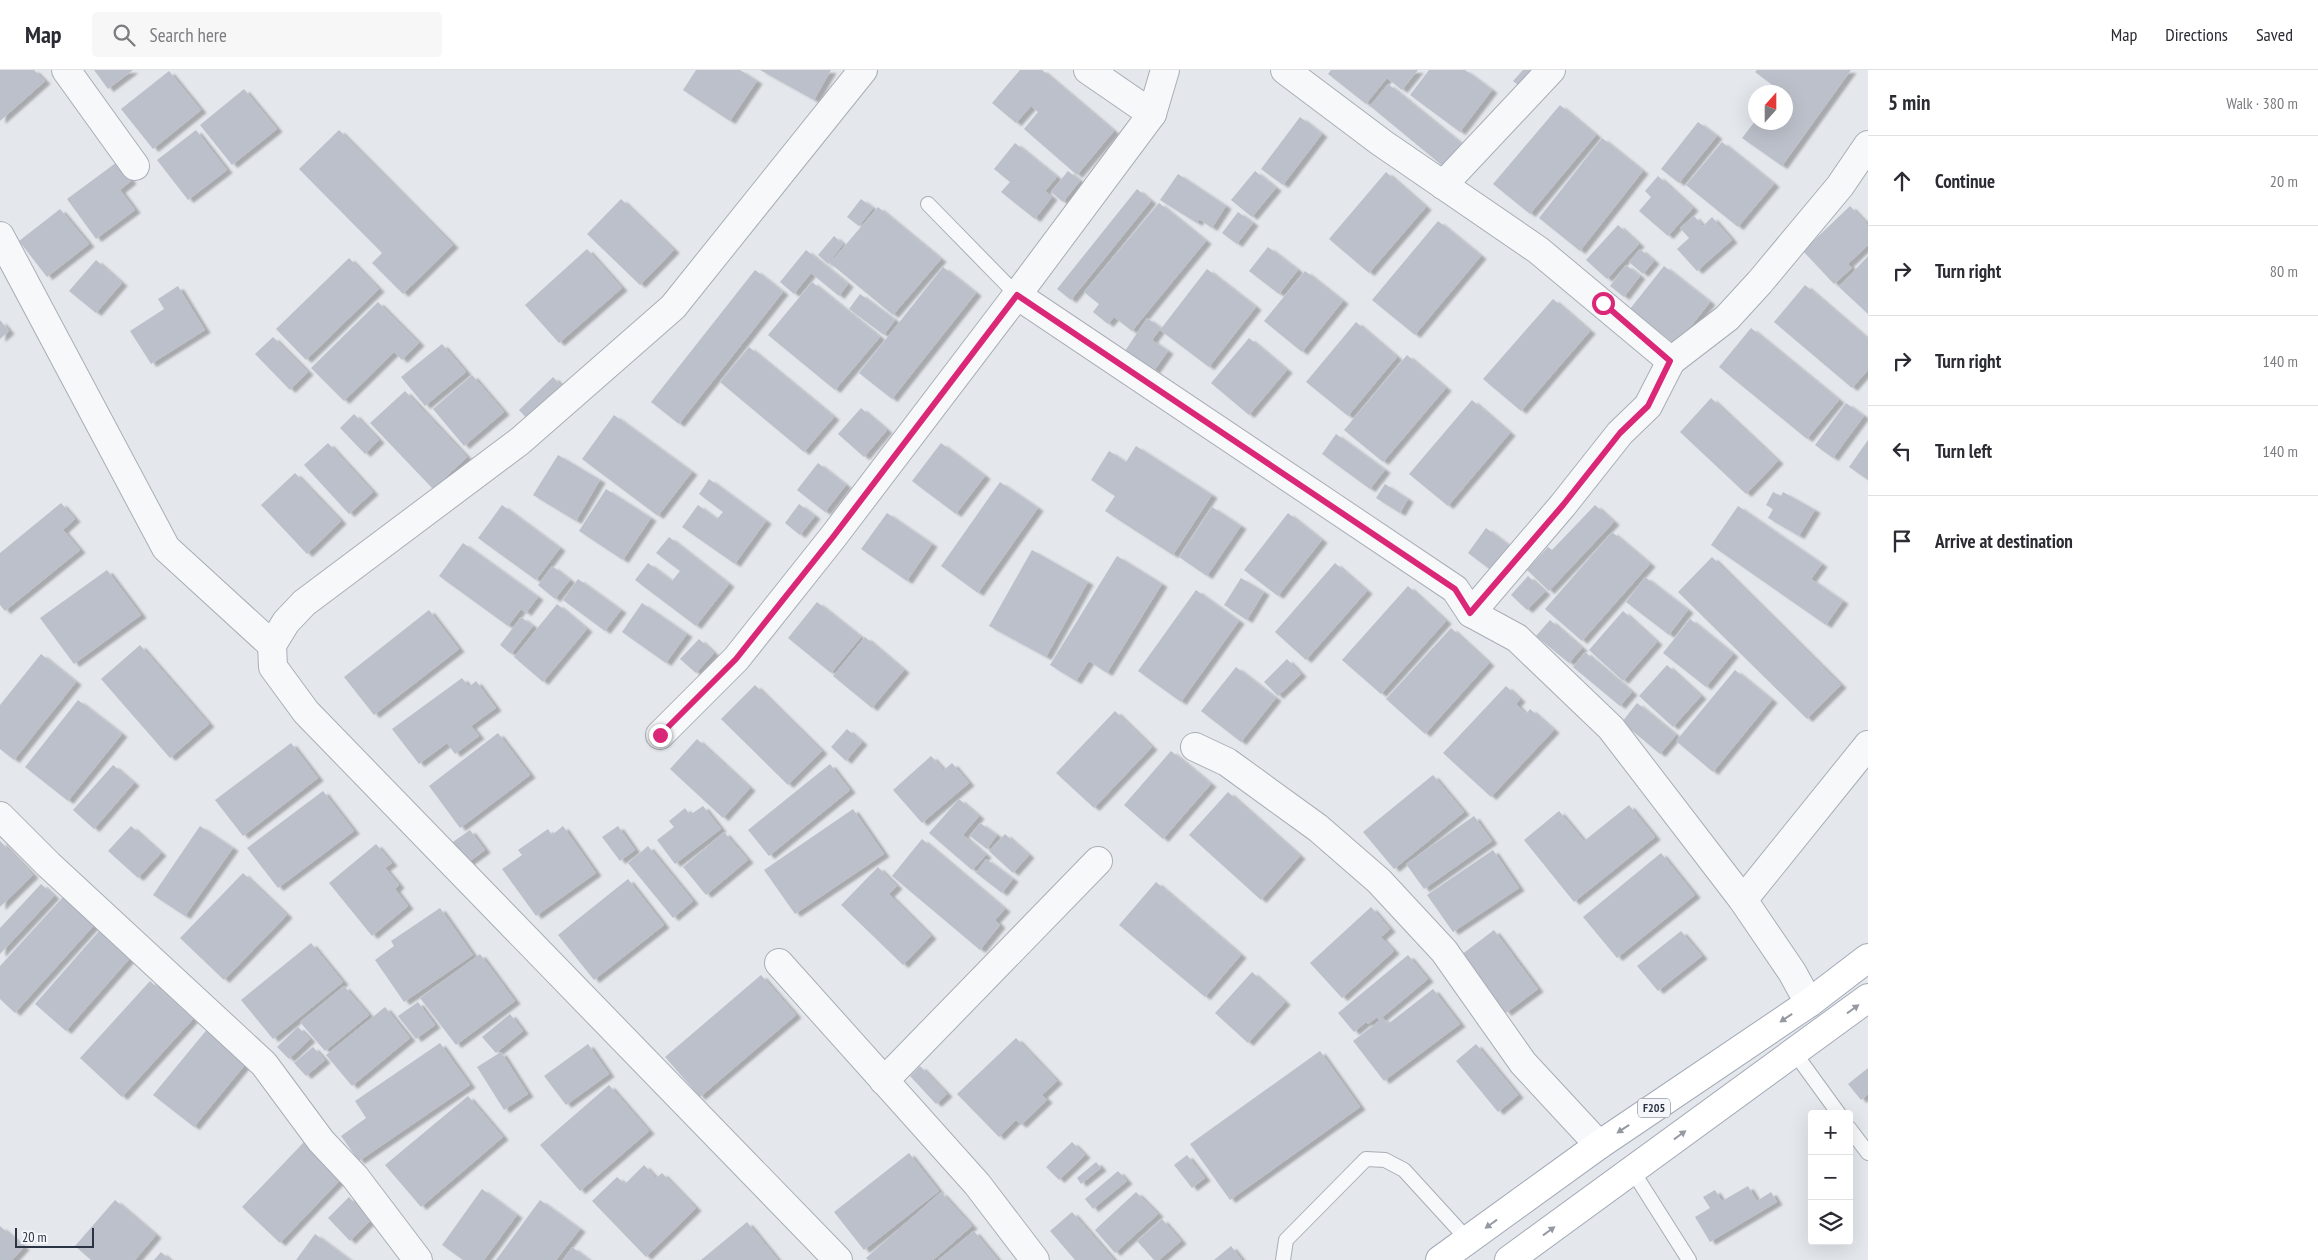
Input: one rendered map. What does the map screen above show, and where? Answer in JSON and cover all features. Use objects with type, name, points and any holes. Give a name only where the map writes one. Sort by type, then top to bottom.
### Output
[{"type":"main road","name":"F205","points":[[1440,1260],[1599,1145],[1809,1003],[1868,958]]},
{"type":"main road","name":"F205","points":[[1509,1260],[1868,998]]},
{"type":"street","points":[[66,70],[135,166]]},
{"type":"street","points":[[838,1260],[306,712],[273,667],[272,645],[286,622],[304,603],[520,441],[673,307],[863,70]]},
{"type":"street","points":[[1088,70],[1152,114]]},
{"type":"street","points":[[660,735],[736,659],[833,537],[1017,295],[1152,114],[1165,70]]},
{"type":"street","points":[[1285,70],[1382,143],[1538,250],[1670,361]]},
{"type":"street","points":[[1443,185],[1551,70]]},
{"type":"street","points":[[1470,613],[1563,505],[1620,433],[1648,406],[1670,361],[1727,318],[1760,282],[1840,186],[1868,145]]},
{"type":"street","points":[[0,236],[166,548],[272,645]]},
{"type":"street","points":[[1017,295],[1455,589],[1470,613],[1517,638],[1611,728],[1743,900],[1792,972],[1809,1003]]},
{"type":"street","points":[[1743,900],[1868,745]]},
{"type":"street","points":[[1195,747],[1227,762],[1318,828],[1379,881],[1444,951],[1523,1064],[1599,1145]]},
{"type":"street","points":[[0,816],[56,871],[264,1064],[321,1140],[355,1177],[418,1260]]},
{"type":"street","points":[[884,1080],[1098,861]]},
{"type":"street","points":[[779,963],[977,1184],[1035,1260]]},
{"type":"lane","points":[[928,204],[1017,295]]},
{"type":"lane","points":[[1794,1052],[1836,1110]]},
{"type":"lane","points":[[1853,1133],[1868,1154]]},
{"type":"lane","points":[[1283,1260],[1286,1240],[1366,1159],[1385,1160],[1404,1170],[1468,1240]]},
{"type":"lane","points":[[1632,1170],[1690,1260]]},
{"type":"building","points":[[0,70],[34,70],[45,81],[0,121]]},
{"type":"building","points":[[94,70],[133,70],[108,89]]},
{"type":"building","points":[[696,70],[740,70],[757,81],[730,121],[683,90]]},
{"type":"building","points":[[760,70],[831,70],[814,100]]},
{"type":"building","points":[[1020,70],[1042,70],[1114,131],[1077,175],[1024,129],[1038,112],[1031,106],[1016,123],[992,103]]},
{"type":"building","points":[[1331,70],[1418,70],[1402,90],[1387,78],[1366,104],[1328,74]]},
{"type":"building","points":[[1429,70],[1465,70],[1492,90],[1460,132],[1410,95]]},
{"type":"building","points":[[1523,70],[1530,70],[1535,75],[1523,89],[1513,81]]},
{"type":"building","points":[[1757,70],[1851,70],[1782,166],[1742,138],[1748,130],[1793,130],[1793,85],[1773,85],[1755,72]]},
{"type":"building","points":[[169,71],[201,110],[153,149],[121,109]]},
{"type":"building","points":[[1388,84],[1469,150],[1450,172],[1370,106]]},
{"type":"building","points":[[244,89],[277,129],[232,165],[200,125]]},
{"type":"building","points":[[1560,105],[1596,135],[1530,214],[1493,184]]},
{"type":"building","points":[[1300,117],[1322,134],[1283,185],[1261,169]]},
{"type":"building","points":[[1698,122],[1717,136],[1679,183],[1661,169]]},
{"type":"building","points":[[196,130],[227,170],[188,200],[157,160]]},
{"type":"building","points":[[339,130],[453,245],[403,294],[372,263],[382,253],[299,169]]},
{"type":"building","points":[[1602,138],[1643,171],[1580,251],[1539,218]]},
{"type":"building","points":[[1722,142],[1774,184],[1738,227],[1686,185]]},
{"type":"building","points":[[1015,143],[1057,177],[1045,191],[1052,197],[1035,219],[1001,192],[1010,182],[994,169]]},
{"type":"building","points":[[117,162],[131,181],[120,190],[135,210],[96,239],[67,199]]},
{"type":"building","points":[[1068,171],[1080,181],[1063,202],[1051,192]]},
{"type":"building","points":[[1255,171],[1276,188],[1252,217],[1231,200]]},
{"type":"building","points":[[1386,172],[1426,207],[1369,273],[1329,239]]},
{"type":"building","points":[[1178,174],[1226,206],[1212,228],[1199,219],[1197,223],[1160,200]]},
{"type":"building","points":[[1658,176],[1693,208],[1668,236],[1639,211],[1651,197],[1645,191]]},
{"type":"building","points":[[1137,189],[1151,201],[1071,300],[1057,289]]},
{"type":"building","points":[[621,199],[674,250],[640,285],[587,234]]},
{"type":"building","points":[[861,199],[873,208],[859,226],[847,217]]},
{"type":"building","points":[[1159,203],[1206,241],[1132,331],[1114,317],[1108,324],[1093,312],[1099,304],[1084,292]]},
{"type":"building","points":[[1850,206],[1868,225],[1868,245],[1848,264],[1852,268],[1834,284],[1803,251]]},
{"type":"building","points":[[878,207],[941,259],[893,315],[830,263]]},
{"type":"building","points":[[60,209],[89,244],[47,277],[19,241]]},
{"type":"building","points":[[1238,212],[1253,223],[1237,244],[1222,233]]},
{"type":"building","points":[[1694,216],[1703,226],[1712,217],[1732,240],[1697,271],[1677,249],[1689,238],[1680,228]]},
{"type":"building","points":[[1438,221],[1481,256],[1415,335],[1372,300]]},
{"type":"building","points":[[1618,225],[1639,244],[1607,279],[1586,260]]},
{"type":"building","points":[[834,236],[843,244],[828,264],[818,255]]},
{"type":"building","points":[[1268,247],[1298,270],[1279,294],[1249,271]]},
{"type":"building","points":[[587,249],[622,288],[559,343],[525,305]]},
{"type":"building","points":[[1640,249],[1654,261],[1643,274],[1629,262]]},
{"type":"building","points":[[806,250],[848,284],[839,296],[811,273],[794,294],[780,282]]},
{"type":"building","points":[[1868,256],[1868,314],[1839,287]]},
{"type":"building","points":[[349,258],[379,289],[306,360],[276,329]]},
{"type":"building","points":[[96,260],[122,283],[96,313],[69,291]]},
{"type":"building","points":[[1626,265],[1640,276],[1624,297],[1610,286]]},
{"type":"building","points":[[1664,266],[1710,302],[1676,345],[1630,309]]},
{"type":"building","points":[[943,267],[976,293],[892,399],[859,373]]},
{"type":"building","points":[[1207,269],[1256,307],[1209,367],[1160,330]]},
{"type":"building","points":[[755,270],[783,292],[679,424],[651,402]]},
{"type":"building","points":[[1305,271],[1343,301],[1302,352],[1264,321]]},
{"type":"building","points":[[812,282],[880,337],[835,390],[768,335]]},
{"type":"building","points":[[1805,285],[1868,339],[1868,370],[1852,388],[1774,322]]},
{"type":"building","points":[[178,286],[205,330],[151,364],[130,331],[164,309],[158,299]]},
{"type":"building","points":[[860,294],[895,320],[884,335],[849,309]]},
{"type":"building","points":[[1553,299],[1590,331],[1521,411],[1483,379]]},
{"type":"building","points":[[378,302],[419,343],[402,360],[394,352],[344,401],[311,368]]},
{"type":"building","points":[[1147,318],[1161,328],[1152,340],[1168,351],[1154,371],[1125,351]]},
{"type":"building","points":[[0,320],[9,331],[0,339]]},
{"type":"building","points":[[1356,322],[1397,357],[1348,416],[1306,382]]},
{"type":"building","points":[[1751,328],[1839,400],[1807,439],[1719,367]]},
{"type":"building","points":[[273,337],[308,372],[290,390],[255,354]]},
{"type":"building","points":[[1249,338],[1287,370],[1249,415],[1211,383]]},
{"type":"building","points":[[442,344],[466,372],[425,406],[401,377]]},
{"type":"building","points":[[749,347],[834,417],[804,452],[720,382]]},
{"type":"building","points":[[1407,355],[1446,388],[1383,462],[1344,430]]},
{"type":"building","points":[[472,375],[504,412],[464,446],[433,409]]},
{"type":"building","points":[[553,377],[568,393],[534,426],[519,410]]},
{"type":"building","points":[[405,391],[467,457],[433,489],[370,423]]},
{"type":"building","points":[[1711,398],[1778,461],[1746,494],[1680,432]]},
{"type":"building","points":[[1472,400],[1510,433],[1448,506],[1409,474]]},
{"type":"building","points":[[1846,403],[1864,416],[1833,458],[1815,445]]},
{"type":"building","points":[[861,408],[887,430],[864,457],[838,434]]},
{"type":"building","points":[[354,414],[379,440],[365,454],[340,428]]},
{"type":"building","points":[[614,415],[692,472],[658,516],[582,459]]},
{"type":"building","points":[[1336,434],[1385,470],[1370,489],[1322,454]]},
{"type":"building","points":[[1868,440],[1868,480],[1849,467]]},
{"type":"building","points":[[328,443],[373,492],[349,514],[304,465]]},
{"type":"building","points":[[941,443],[985,476],[956,514],[912,481]]},
{"type":"building","points":[[1136,446],[1212,495],[1173,555],[1105,511],[1115,496],[1091,480],[1109,451],[1126,462]]},
{"type":"building","points":[[558,455],[600,480],[576,521],[533,495]]},
{"type":"building","points":[[818,463],[846,485],[825,512],[797,490]]},
{"type":"building","points":[[295,473],[341,521],[307,554],[261,505]]},
{"type":"building","points":[[709,479],[766,521],[735,564],[682,527],[698,505],[717,519],[723,512],[699,494]]},
{"type":"building","points":[[1000,482],[1038,508],[978,593],[941,566]]},
{"type":"building","points":[[1385,484],[1408,499],[1400,513],[1376,498]]},
{"type":"building","points":[[606,489],[651,518],[623,560],[579,531]]},
{"type":"building","points":[[1773,492],[1781,496],[1783,492],[1815,510],[1799,536],[1768,518],[1773,509],[1766,505]]},
{"type":"building","points":[[61,503],[75,519],[63,530],[80,550],[5,611],[0,605],[0,553]]},
{"type":"building","points":[[799,504],[815,516],[800,535],[785,523]]},
{"type":"building","points":[[502,505],[560,548],[536,580],[478,538]]},
{"type":"building","points":[[1595,505],[1614,522],[1549,591],[1527,570],[1548,547],[1552,550]]},
{"type":"building","points":[[1738,506],[1822,564],[1811,579],[1843,601],[1826,625],[1711,545]]},
{"type":"building","points":[[1212,507],[1241,526],[1207,576],[1179,557]]},
{"type":"building","points":[[887,513],[932,544],[907,581],[861,549]]},
{"type":"building","points":[[1288,513],[1322,540],[1278,596],[1244,570]]},
{"type":"building","points":[[1486,528],[1515,550],[1496,574],[1468,553]]},
{"type":"building","points":[[1612,532],[1650,564],[1582,641],[1545,609]]},
{"type":"building","points":[[669,537],[729,584],[696,626],[635,580],[648,563],[672,581],[680,571],[656,553]]},
{"type":"building","points":[[463,543],[538,597],[526,613],[521,609],[508,626],[439,576]]},
{"type":"building","points":[[1032,550],[1088,582],[1046,657],[989,626]]},
{"type":"building","points":[[1117,556],[1162,584],[1107,673],[1089,661],[1076,681],[1050,665]]},
{"type":"building","points":[[1712,557],[1841,685],[1807,719],[1678,592]]},
{"type":"building","points":[[1335,563],[1367,591],[1306,660],[1275,632]]},
{"type":"building","points":[[552,566],[570,580],[555,599],[538,585]]},
{"type":"building","points":[[107,570],[141,615],[74,664],[40,618]]},
{"type":"building","points":[[1528,576],[1545,592],[1527,610],[1511,595]]},
{"type":"building","points":[[1645,577],[1688,610],[1669,635],[1626,602]]},
{"type":"building","points":[[1241,578],[1264,592],[1247,620],[1224,605]]},
{"type":"building","points":[[578,579],[621,610],[605,631],[563,600]]},
{"type":"building","points":[[1408,586],[1446,621],[1381,694],[1342,660]]},
{"type":"building","points":[[1196,590],[1239,621],[1181,702],[1138,671]]},
{"type":"building","points":[[817,602],[861,637],[831,673],[788,638]]},
{"type":"building","points":[[642,603],[687,634],[666,663],[622,632]]},
{"type":"building","points":[[557,604],[587,629],[543,682],[514,657]]},
{"type":"building","points":[[429,610],[459,649],[374,715],[344,677]]},
{"type":"building","points":[[1623,611],[1657,642],[1623,681],[1589,650]]},
{"type":"building","points":[[521,617],[533,626],[511,654],[500,645]]},
{"type":"building","points":[[1690,619],[1733,654],[1706,687],[1663,653]]},
{"type":"building","points":[[1550,620],[1582,648],[1569,663],[1536,636]]},
{"type":"building","points":[[1451,628],[1489,663],[1425,734],[1386,699]]},
{"type":"building","points":[[865,637],[904,670],[872,708],[833,676]]},
{"type":"building","points":[[699,639],[714,653],[696,673],[680,659]]},
{"type":"building","points":[[140,645],[209,724],[170,758],[101,679]]},
{"type":"building","points":[[1585,652],[1632,692],[1620,706],[1573,667]]},
{"type":"building","points":[[41,654],[76,682],[14,760],[0,749],[0,705]]},
{"type":"building","points":[[1287,659],[1301,674],[1278,696],[1264,682]]},
{"type":"building","points":[[1667,665],[1701,696],[1673,727],[1639,696]]},
{"type":"building","points":[[1236,667],[1276,698],[1241,742],[1201,711]]},
{"type":"building","points":[[1735,670],[1772,700],[1713,772],[1676,741]]},
{"type":"building","points":[[462,678],[469,687],[476,681],[496,708],[471,726],[479,736],[455,754],[447,743],[419,764],[392,729]]},
{"type":"building","points":[[755,685],[822,751],[788,785],[721,719]]},
{"type":"building","points":[[1506,686],[1520,699],[1516,704],[1526,714],[1530,709],[1554,730],[1491,797],[1443,753]]},
{"type":"building","points":[[78,700],[122,734],[68,801],[25,767]]},
{"type":"building","points":[[1637,703],[1676,735],[1660,754],[1622,722]]},
{"type":"building","points":[[1115,711],[1152,747],[1094,808],[1056,773]]},
{"type":"building","points":[[847,729],[862,742],[846,761],[831,747]]},
{"type":"building","points":[[498,733],[530,775],[460,828],[429,786]]},
{"type":"building","points":[[697,739],[750,788],[723,818],[670,769]]},
{"type":"building","points":[[291,743],[318,778],[243,836],[215,800]]},
{"type":"building","points":[[1171,751],[1211,784],[1163,839],[1124,805]]},
{"type":"building","points":[[931,756],[944,770],[952,763],[969,783],[922,823],[893,790]]},
{"type":"building","points":[[830,764],[850,790],[769,856],[748,830]]},
{"type":"building","points":[[113,765],[134,783],[94,829],[73,810]]},
{"type":"building","points":[[1433,775],[1464,812],[1394,869],[1363,832]]},
{"type":"building","points":[[323,791],[354,831],[278,888],[247,848]]},
{"type":"building","points":[[1228,792],[1300,856],[1261,900],[1189,835]]},
{"type":"building","points":[[959,799],[979,816],[963,835],[986,855],[972,870],[929,833]]},
{"type":"building","points":[[1629,805],[1655,837],[1574,902],[1524,840],[1559,811],[1584,841]]},
{"type":"building","points":[[703,806],[721,829],[675,864],[657,840],[674,827],[669,821],[685,808],[690,815]]},
{"type":"building","points":[[853,809],[884,854],[795,914],[764,870]]},
{"type":"building","points":[[1474,816],[1492,841],[1424,889],[1406,864]]},
{"type":"building","points":[[980,823],[997,835],[987,849],[970,836]]},
{"type":"building","points":[[131,826],[161,853],[138,878],[108,851]]},
{"type":"building","points":[[200,826],[233,848],[185,916],[153,895]]},
{"type":"building","points":[[563,826],[596,873],[536,916],[502,869],[522,855],[518,850],[548,829],[552,835]]},
{"type":"building","points":[[618,826],[635,850],[620,861],[602,837]]},
{"type":"building","points":[[470,830],[485,850],[466,864],[450,844]]},
{"type":"building","points":[[724,832],[748,860],[706,895],[683,867]]},
{"type":"building","points":[[1005,834],[1029,855],[1013,873],[989,851]]},
{"type":"building","points":[[922,839],[1005,909],[995,920],[1000,925],[980,950],[892,876]]},
{"type":"building","points":[[0,841],[33,875],[0,907]]},
{"type":"building","points":[[376,844],[392,863],[385,868],[399,885],[395,889],[408,906],[372,936],[329,883]]},
{"type":"building","points":[[648,846],[693,901],[673,918],[628,863]]},
{"type":"building","points":[[1493,850],[1519,888],[1453,932],[1427,895]]},
{"type":"building","points":[[1661,853],[1695,895],[1617,958],[1583,917]]},
{"type":"building","points":[[986,859],[1013,879],[1002,893],[976,873]]},
{"type":"building","points":[[878,867],[897,886],[889,894],[931,936],[903,965],[841,905]]},
{"type":"building","points":[[243,873],[287,915],[224,980],[180,938]]},
{"type":"building","points":[[628,879],[664,925],[594,980],[558,935]]},
{"type":"building","points":[[1156,882],[1241,955],[1205,997],[1119,925]]},
{"type":"building","points":[[41,884],[54,896],[0,954],[0,928]]},
{"type":"building","points":[[64,896],[95,924],[15,1013],[0,999],[0,966]]},
{"type":"building","points":[[1371,907],[1390,929],[1381,937],[1394,951],[1342,998],[1310,963]]},
{"type":"building","points":[[440,908],[473,955],[404,1002],[375,960],[394,946],[391,941]]},
{"type":"building","points":[[100,930],[131,957],[66,1031],[35,1004]]},
{"type":"building","points":[[1494,930],[1538,989],[1506,1013],[1461,955]]},
{"type":"building","points":[[1681,931],[1702,956],[1658,991],[1637,966]]},
{"type":"building","points":[[311,943],[343,982],[273,1039],[241,1000]]},
{"type":"building","points":[[480,954],[515,1001],[456,1045],[420,998]]},
{"type":"building","points":[[1408,955],[1428,979],[1379,1020],[1377,1017],[1368,1024],[1366,1022],[1354,1032],[1338,1013]]},
{"type":"building","points":[[1252,972],[1285,1002],[1248,1043],[1215,1013]]},
{"type":"building","points":[[761,975],[796,1015],[700,1097],[665,1057]]},
{"type":"building","points":[[150,981],[193,1019],[122,1097],[80,1058]]},
{"type":"building","points":[[344,986],[369,1015],[325,1051],[300,1022]]},
{"type":"building","points":[[1433,989],[1460,1024],[1384,1081],[1353,1041],[1383,1018],[1388,1024]]},
{"type":"building","points":[[418,1002],[435,1025],[416,1039],[398,1016]]},
{"type":"building","points":[[385,1007],[410,1038],[352,1086],[326,1055]]},
{"type":"building","points":[[510,1014],[523,1031],[496,1053],[482,1037]]},
{"type":"building","points":[[209,1027],[249,1060],[194,1127],[153,1095]]},
{"type":"building","points":[[298,1027],[310,1039],[289,1059],[277,1047]]},
{"type":"building","points":[[1016,1038],[1057,1081],[1042,1095],[1047,1100],[1021,1125],[1016,1120],[999,1137],[957,1094]]},
{"type":"building","points":[[440,1043],[470,1085],[359,1161],[341,1136],[366,1118],[355,1101]]},
{"type":"building","points":[[588,1044],[609,1074],[566,1105],[544,1076]]},
{"type":"building","points":[[1476,1044],[1518,1095],[1498,1112],[1456,1061]]},
{"type":"building","points":[[313,1047],[325,1060],[306,1076],[294,1063]]},
{"type":"building","points":[[1320,1051],[1360,1107],[1230,1200],[1190,1144]]},
{"type":"building","points":[[501,1052],[528,1094],[504,1110],[477,1067]]},
{"type":"building","points":[[920,1066],[947,1094],[936,1104],[910,1076]]},
{"type":"building","points":[[1868,1068],[1868,1094],[1861,1100],[1848,1084]]},
{"type":"building","points":[[609,1085],[649,1131],[580,1191],[540,1145]]},
{"type":"building","points":[[468,1096],[503,1137],[421,1207],[385,1165]]},
{"type":"building","points":[[304,1142],[342,1178],[280,1243],[242,1207]]},
{"type":"building","points":[[1072,1142],[1085,1155],[1059,1180],[1046,1167]]},
{"type":"building","points":[[909,1153],[939,1191],[864,1250],[834,1212]]},
{"type":"building","points":[[1187,1155],[1205,1178],[1192,1188],[1174,1165]]},
{"type":"building","points":[[1096,1162],[1101,1168],[1081,1184],[1077,1178]]},
{"type":"building","points":[[644,1165],[656,1178],[662,1173],[696,1208],[646,1257],[592,1201],[617,1177],[625,1184]]},
{"type":"building","points":[[1118,1171],[1127,1181],[1093,1209],[1085,1199]]},
{"type":"building","points":[[1748,1186],[1757,1201],[1771,1192],[1777,1202],[1710,1242],[1695,1217],[1710,1208],[1703,1197],[1715,1190],[1722,1201]]},
{"type":"building","points":[[482,1189],[517,1215],[484,1260],[463,1260],[442,1245]]},
{"type":"building","points":[[941,1192],[972,1226],[933,1260],[868,1260],[866,1258]]},
{"type":"building","points":[[1136,1192],[1158,1214],[1115,1253],[1095,1230]]},
{"type":"building","points":[[349,1197],[371,1220],[350,1241],[328,1218]]},
{"type":"building","points":[[115,1200],[156,1235],[135,1260],[91,1260],[75,1246]]},
{"type":"building","points":[[540,1200],[580,1229],[556,1260],[496,1260]]},
{"type":"building","points":[[1072,1212],[1114,1260],[1075,1260],[1050,1231]]},
{"type":"building","points":[[1162,1219],[1181,1241],[1159,1260],[1154,1260],[1137,1241]]},
{"type":"building","points":[[747,1222],[778,1260],[701,1260]]},
{"type":"building","points":[[0,1226],[24,1247],[12,1260],[0,1260]]},
{"type":"building","points":[[974,1231],[998,1260],[938,1260]]},
{"type":"building","points":[[315,1234],[350,1260],[296,1260]]},
{"type":"building","points":[[1231,1246],[1242,1260],[1214,1260]]},
{"type":"building","points":[[572,1247],[589,1260],[563,1260]]},
{"type":"building","points":[[161,1252],[170,1260],[154,1260]]},
{"type":"route","points":[[660,735],[694,704],[736,659],[833,537],[1017,295],[1455,589],[1470,613],[1563,505],[1620,433],[1648,406],[1670,361],[1603,303]]}]
